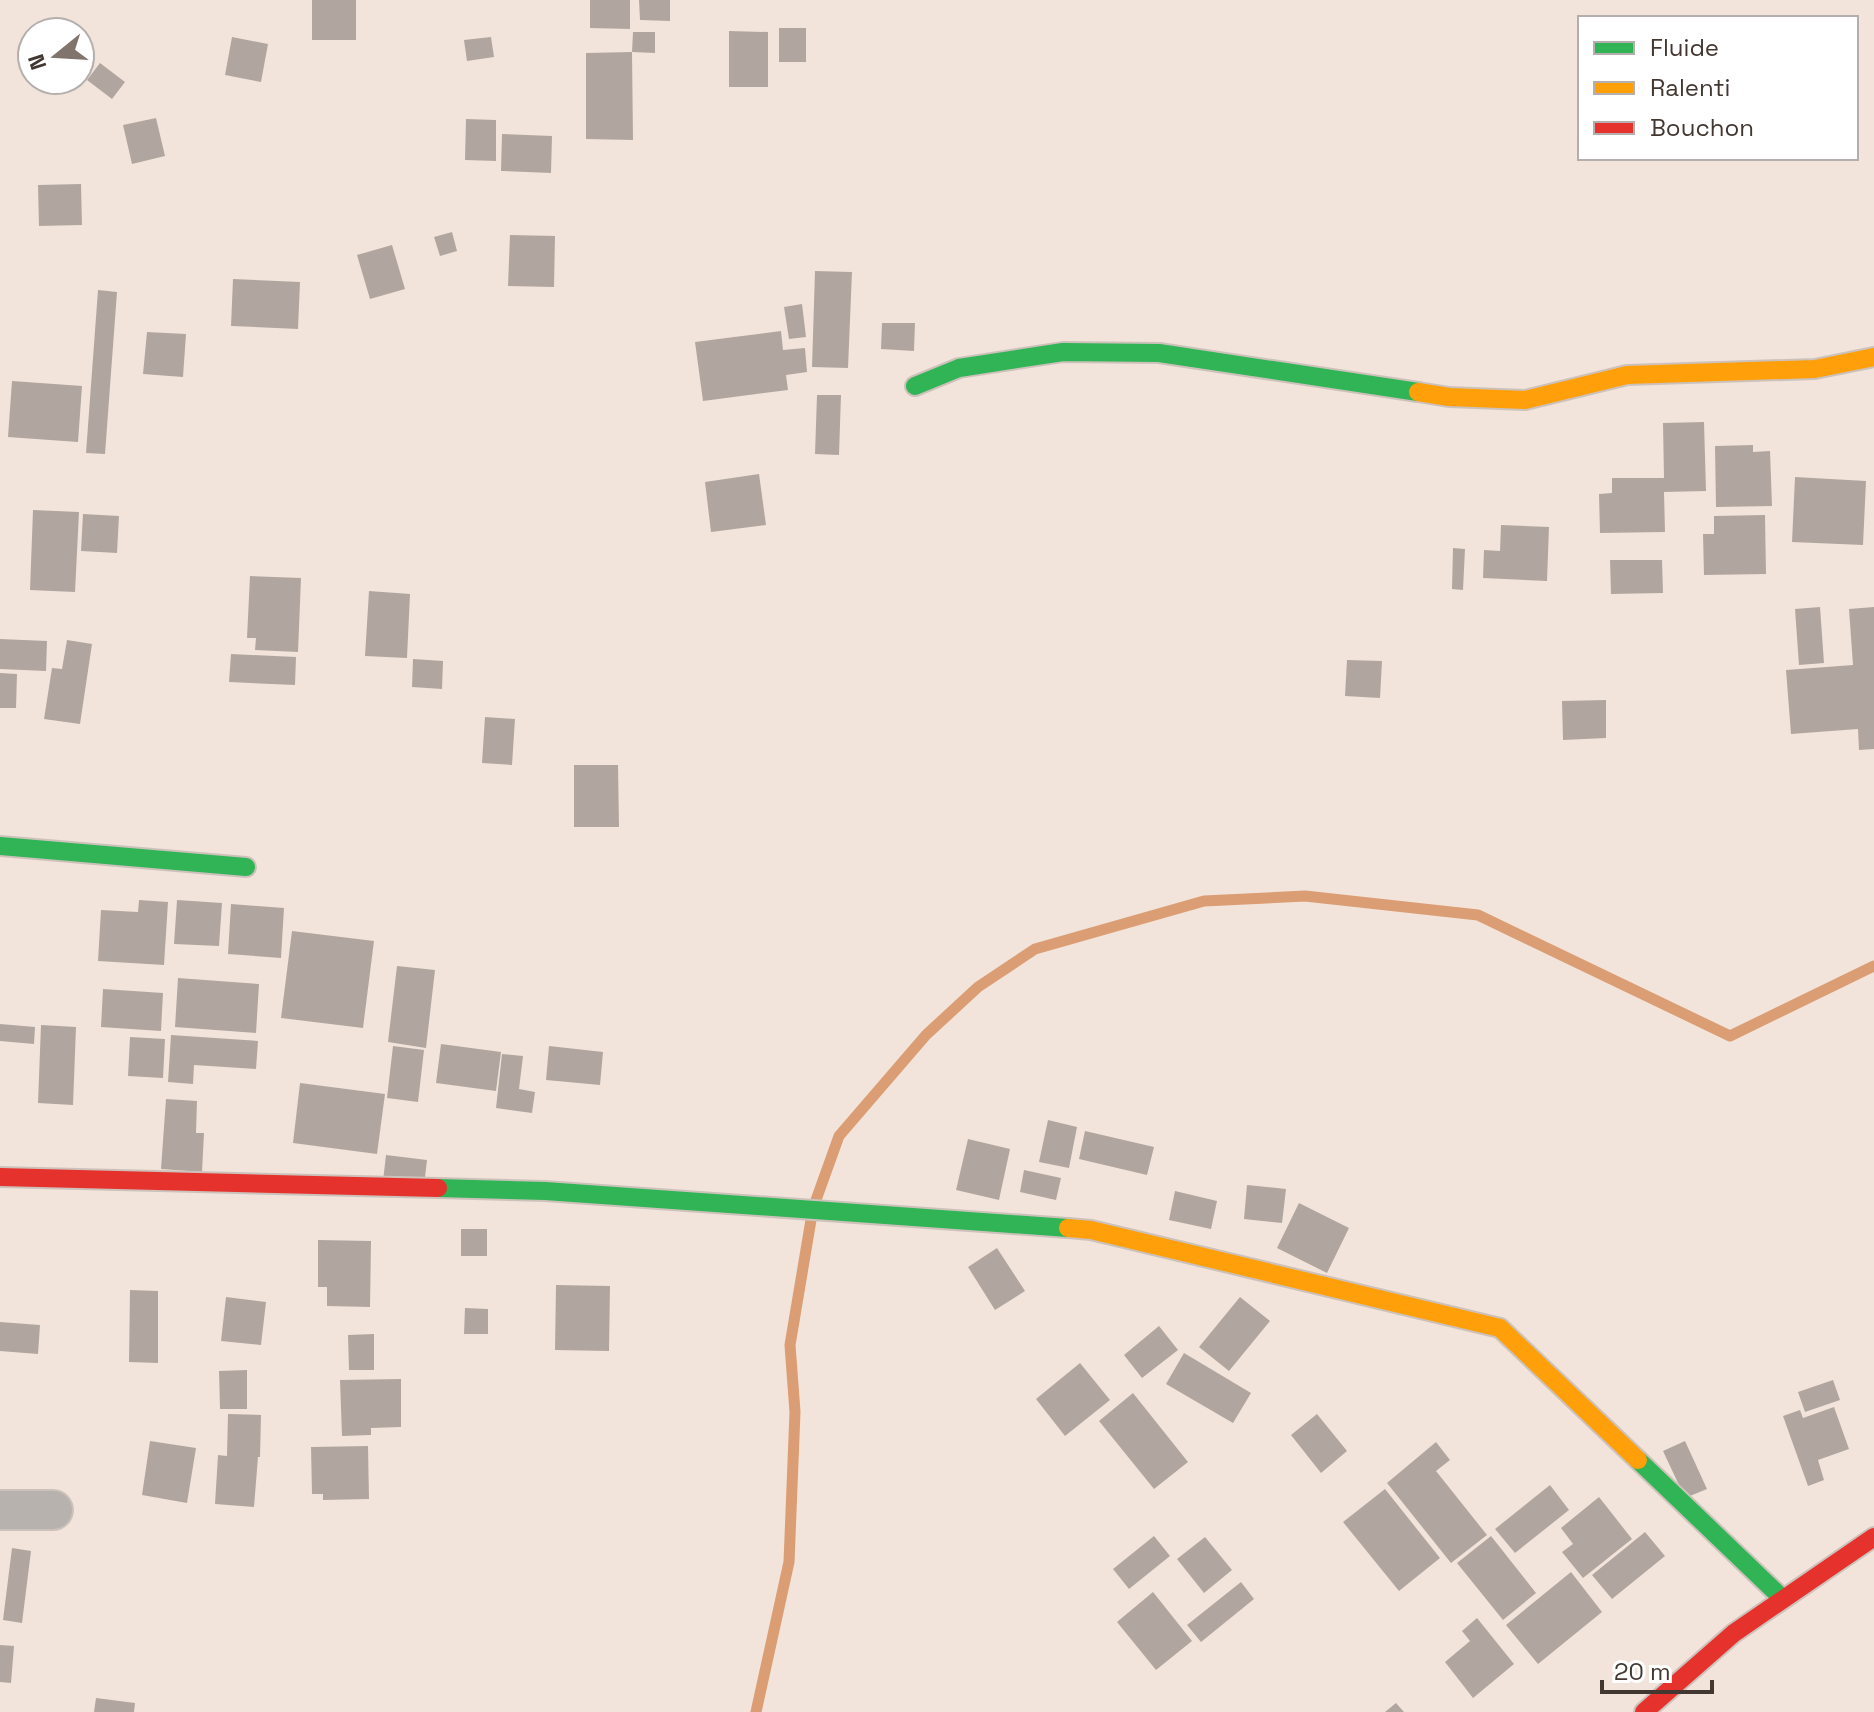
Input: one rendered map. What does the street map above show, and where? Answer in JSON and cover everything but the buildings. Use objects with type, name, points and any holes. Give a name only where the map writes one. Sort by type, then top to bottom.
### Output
[{"type":"street","points":[[915,386],[959,368],[1063,352],[1159,353],[1449,397],[1525,400],[1627,375],[1815,369],[1874,357]]},
{"type":"street","points":[[0,846],[246,867]]},
{"type":"street","points":[[0,1177],[545,1191],[1091,1230],[1500,1328],[1783,1599]]},
{"type":"street","points":[[0,1510],[53,1510]]},
{"type":"street","points":[[1644,1712],[1734,1633],[1874,1537]]},
{"type":"waterway","points":[[816,1200],[839,1136],[926,1035],[978,987],[1035,949],[1204,901],[1305,896],[1478,915],[1730,1036],[1874,966]]},
{"type":"waterway","points":[[756,1712],[789,1562],[795,1412],[790,1345],[811,1220]]},
{"type":"traffic: fast","points":[[915,386],[959,368],[1063,352],[1159,353],[1418,392]]},
{"type":"traffic: fast","points":[[0,846],[246,867]]},
{"type":"traffic: fast","points":[[438,1188],[545,1191],[1068,1228]]},
{"type":"traffic: fast","points":[[1638,1460],[1783,1599]]},
{"type":"traffic: slow","points":[[1418,392],[1449,397],[1525,400],[1627,375],[1815,369],[1874,357]]},
{"type":"traffic: slow","points":[[1068,1228],[1091,1230],[1500,1328],[1638,1460]]},
{"type":"traffic: jam","points":[[0,1177],[438,1188]]},
{"type":"traffic: jam","points":[[1644,1712],[1734,1633],[1874,1537]]}]
